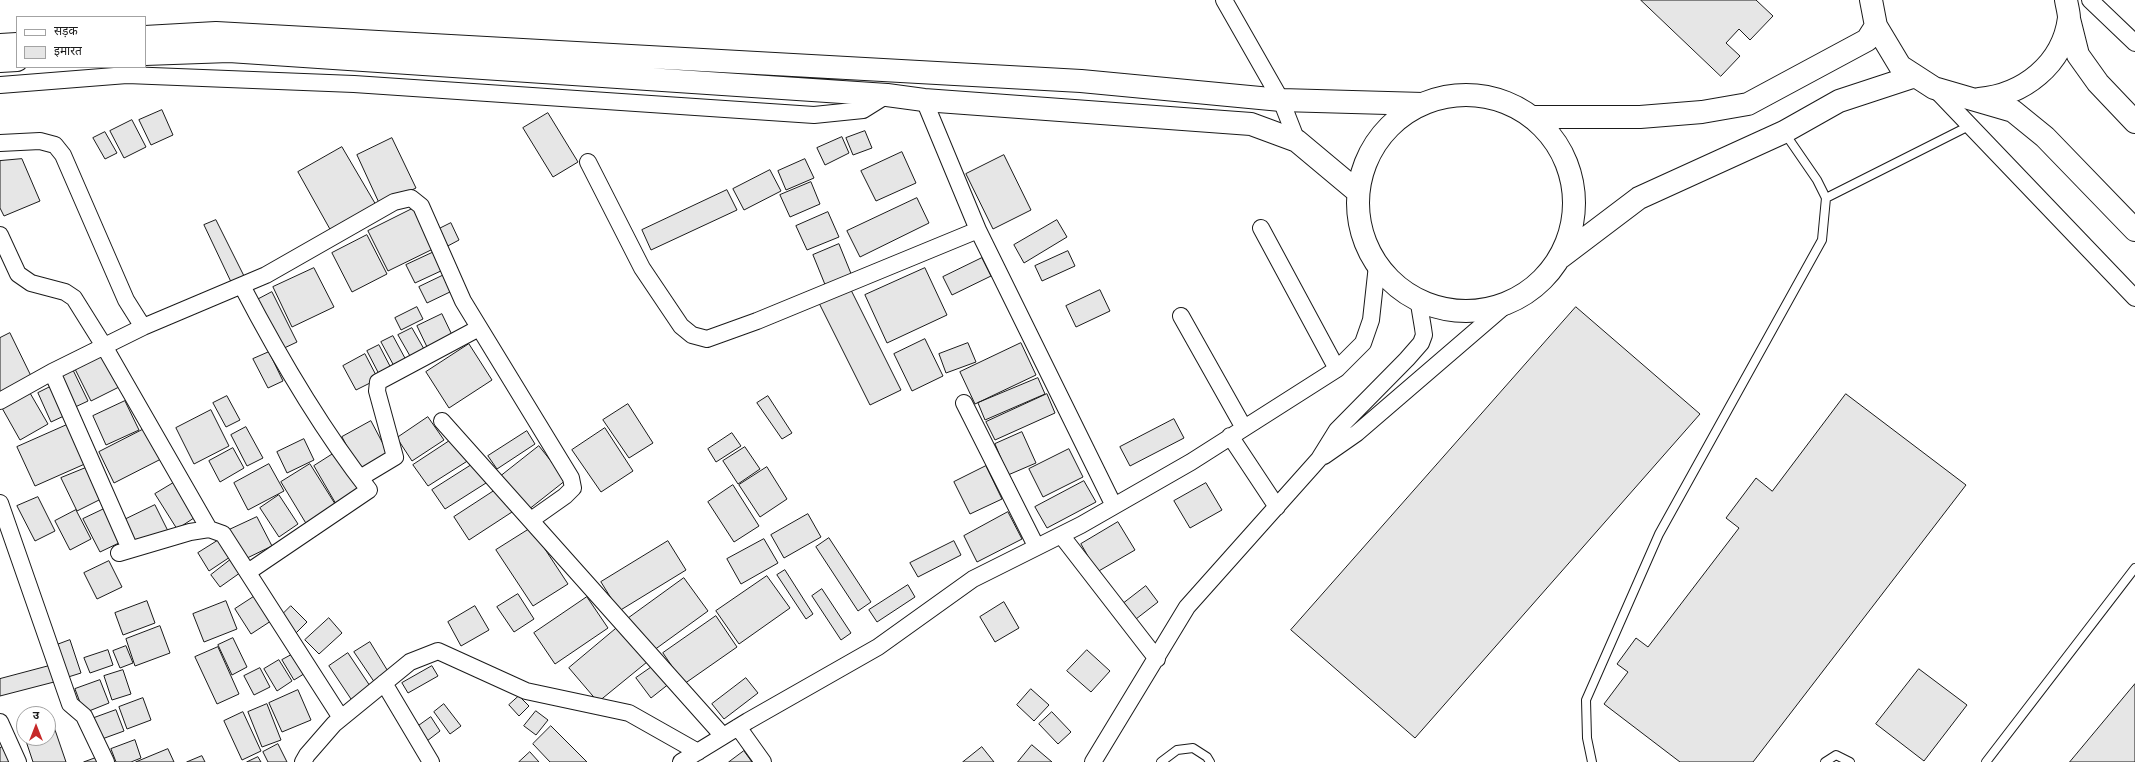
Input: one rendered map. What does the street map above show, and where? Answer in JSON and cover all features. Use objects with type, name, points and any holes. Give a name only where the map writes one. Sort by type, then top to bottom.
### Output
[{"type":"street","points":[[1224,0],[1281,100],[1297,141]]},
{"type":"street","points":[[1871,0],[1876,26],[1900,66],[1934,88],[2135,298]]},
{"type":"street","points":[[2090,0],[2135,43]]},
{"type":"street","points":[[1972,99],[1997,97],[2012,92],[2042,72],[2059,51],[2070,6]]},
{"type":"street","points":[[2070,6],[2078,55],[2098,83],[2135,122]]},
{"type":"street","points":[[1532,117],[1640,117],[1702,112],[1748,104],[1867,40],[1876,26]]},
{"type":"street","points":[[146,37],[216,33],[1081,81],[1281,100],[1423,104]]},
{"type":"street","points":[[0,45],[16,44]]},
{"type":"street","points":[[146,54],[229,51],[887,95],[924,100],[1251,124],[1297,141],[1358,192]]},
{"type":"street","points":[[0,61],[16,60]]},
{"type":"street","points":[[0,85],[127,75],[354,84],[814,115],[863,110],[887,95]]},
{"type":"street","points":[[1319,459],[1357,433],[1507,304],[1538,285],[1561,257],[1639,198],[1784,132],[1839,101],[1915,76]]},
{"type":"street","points":[[1934,88],[2013,111],[2044,137],[2135,230]]},
{"type":"street","points":[[1507,304],[1477,311],[1445,310],[1415,299],[1394,284],[1377,265],[1365,243],[1360,224],[1358,192],[1365,164],[1379,139],[1399,119],[1423,104],[1451,96],[1479,96],[1507,103],[1532,117],[1554,139],[1569,167],[1575,197],[1573,228],[1561,257]]},
{"type":"street","points":[[924,100],[978,230],[1114,506]]},
{"type":"street","points":[[0,144],[40,140],[55,145],[63,155],[126,300],[143,327]]},
{"type":"street","points":[[588,162],[642,268],[681,326],[692,335],[707,339],[757,321],[978,230]]},
{"type":"street","points":[[0,401],[52,372],[143,327],[266,275],[394,202],[411,198],[421,206],[463,301],[571,478],[573,488],[565,496],[531,520]]},
{"type":"street","points":[[1261,228],[1337,369]]},
{"type":"street","points":[[0,235],[18,274],[31,283],[65,292],[74,298],[104,346],[209,529]]},
{"type":"street","points":[[681,762],[738,727],[878,647],[972,579],[1036,546],[1061,535],[1191,462],[1337,369],[1363,343],[1371,320],[1377,265]]},
{"type":"street","points":[[242,286],[275,348],[336,448],[368,490],[248,572]]},
{"type":"street","points":[[1093,762],[1157,659],[1187,607],[1319,459],[1337,430],[1407,359],[1421,342],[1424,335],[1419,304],[1415,299]]},
{"type":"street","points":[[1181,316],[1237,432],[1277,507]]},
{"type":"street","points":[[360,478],[395,457],[377,392],[378,382],[479,328]]},
{"type":"street","points":[[52,372],[124,551],[190,532],[209,529],[223,534],[341,718]]},
{"type":"street","points":[[964,403],[1036,546]]},
{"type":"street","points":[[442,421],[723,736]]},
{"type":"street","points":[[0,503],[70,704],[84,716],[106,762]]},
{"type":"street","points":[[1061,535],[1157,659]]},
{"type":"street","points":[[303,762],[307,755],[341,718],[410,662],[438,651],[526,691],[629,713],[698,752]]},
{"type":"street","points":[[384,683],[431,762]]},
{"type":"street","points":[[0,722],[18,762]]},
{"type":"street","points":[[738,727],[763,762]]},
{"type":"lane","points":[[1826,198],[1970,126]]},
{"type":"lane","points":[[1592,762],[1587,738],[1586,700],[1659,534],[1822,240],[1826,198],[1817,180],[1784,132]]},
{"type":"lane","points":[[1986,762],[2135,568]]},
{"type":"lane","points":[[1161,762],[1177,750],[1193,748],[1207,757],[1210,762]]},
{"type":"lane","points":[[1825,762],[1836,755],[1850,762]]},
{"type":"building","points":[[1641,0],[1756,0],[1773,16],[1750,40],[1739,29],[1726,43],[1740,56],[1721,76]]},
{"type":"building","points":[[162,110],[173,135],[151,145],[139,120]]},
{"type":"building","points":[[548,113],[578,162],[553,177],[523,128]]},
{"type":"building","points":[[132,120],[146,147],[124,158],[110,131]]},
{"type":"building","points":[[865,131],[872,148],[853,155],[846,138]]},
{"type":"building","points":[[105,132],[117,153],[105,159],[93,138]]},
{"type":"building","points":[[842,137],[849,153],[825,165],[817,148]]},
{"type":"building","points":[[392,138],[416,188],[380,205],[357,155]]},
{"type":"building","points":[[342,147],[376,205],[331,231],[298,172]]},
{"type":"building","points":[[902,152],[916,183],[876,201],[861,171]]},
{"type":"building","points":[[1004,155],[1031,210],[993,229],[966,174]]},
{"type":"building","points":[[22,159],[40,201],[4,216],[0,208],[0,161]]},
{"type":"building","points":[[805,159],[814,178],[786,190],[778,171]]},
{"type":"building","points":[[770,170],[781,191],[744,210],[733,189]]},
{"type":"building","points":[[811,182],[820,204],[790,217],[780,195]]},
{"type":"building","points":[[727,190],[737,210],[651,250],[642,230]]},
{"type":"building","points":[[917,198],[929,223],[860,257],[847,231]]},
{"type":"building","points":[[414,208],[435,248],[388,271],[368,231]]},
{"type":"building","points":[[828,212],[839,237],[807,250],[796,226]]},
{"type":"building","points":[[216,220],[245,278],[232,284],[204,225]]},
{"type":"building","points":[[1057,220],[1067,237],[1024,263],[1014,245]]},
{"type":"building","points":[[451,223],[459,240],[444,248],[435,231]]},
{"type":"building","points":[[367,235],[387,274],[352,292],[332,253]]},
{"type":"building","points":[[839,244],[852,276],[826,287],[813,255]]},
{"type":"building","points":[[1068,251],[1075,266],[1042,281],[1035,266]]},
{"type":"building","points":[[434,252],[443,270],[415,283],[406,265]]},
{"type":"building","points":[[982,258],[991,276],[952,295],[943,277]]},
{"type":"building","points":[[314,268],[334,307],[292,327],[273,287]]},
{"type":"building","points":[[925,268],[947,315],[887,343],[865,295]]},
{"type":"building","points":[[444,275],[452,291],[427,303],[419,287]]},
{"type":"building","points":[[849,286],[901,390],[870,405],[818,301]]},
{"type":"building","points":[[1100,290],[1110,311],[1076,327],[1066,306]]},
{"type":"building","points":[[272,292],[297,342],[280,350],[255,301]]},
{"type":"building","points":[[417,307],[423,319],[401,330],[395,318]]},
{"type":"building","points":[[1576,307],[1700,414],[1415,738],[1291,630]]},
{"type":"building","points":[[442,314],[453,337],[428,349],[417,326]]},
{"type":"building","points":[[412,328],[424,349],[410,356],[398,335]]},
{"type":"building","points":[[10,333],[32,378],[0,393],[0,338]]},
{"type":"building","points":[[393,336],[406,360],[394,366],[381,342]]},
{"type":"building","points":[[925,339],[943,376],[912,391],[894,354]]},
{"type":"building","points":[[968,343],[976,362],[946,373],[939,354]]},
{"type":"building","points":[[1021,343],[1036,375],[975,404],[960,372]]},
{"type":"building","points":[[469,344],[492,380],[449,408],[426,372]]},
{"type":"building","points":[[379,345],[392,370],[380,376],[367,351]]},
{"type":"building","points":[[269,352],[283,381],[268,388],[253,359]]},
{"type":"building","points":[[99,353],[119,387],[91,401],[74,367]]},
{"type":"building","points":[[365,354],[378,379],[356,390],[343,366]]},
{"type":"building","points":[[72,368],[88,401],[73,408],[57,376]]},
{"type":"building","points":[[1038,378],[1045,394],[985,420],[978,403]]},
{"type":"building","points":[[52,386],[66,415],[51,422],[38,393]]},
{"type":"building","points":[[30,393],[48,424],[20,440],[2,408]]},
{"type":"building","points":[[1047,394],[1055,413],[995,440],[986,422]]},
{"type":"building","points":[[1846,394],[1966,485],[1753,762],[1680,762],[1604,704],[1628,672],[1617,664],[1636,638],[1648,647],[1739,528],[1726,518],[1756,478],[1772,491]]},
{"type":"building","points":[[227,396],[240,420],[226,427],[213,403]]},
{"type":"building","points":[[768,396],[792,433],[782,439],[757,403]]},
{"type":"building","points":[[125,401],[139,430],[106,445],[93,416]]},
{"type":"building","points":[[628,404],[653,443],[629,458],[603,420]]},
{"type":"building","points":[[211,410],[229,446],[194,464],[176,428]]},
{"type":"building","points":[[428,417],[444,440],[412,461],[397,438]]},
{"type":"building","points":[[1174,419],[1184,438],[1130,466],[1120,447]]},
{"type":"building","points":[[371,421],[390,457],[361,473],[342,437]]},
{"type":"building","points":[[69,424],[87,463],[35,486],[17,447]]},
{"type":"building","points":[[246,427],[263,458],[247,466],[231,435]]},
{"type":"building","points":[[146,428],[161,459],[114,483],[99,452]]},
{"type":"building","points":[[605,428],[633,471],[601,492],[572,450]]},
{"type":"building","points":[[527,431],[535,444],[497,469],[488,456]]},
{"type":"building","points":[[1022,432],[1036,463],[1008,475],[995,444]]},
{"type":"building","points":[[732,433],[741,446],[716,462],[708,449]]},
{"type":"building","points":[[454,438],[469,460],[428,486],[413,465]]},
{"type":"building","points":[[304,439],[314,460],[287,473],[277,452]]},
{"type":"building","points":[[539,446],[566,480],[528,510],[501,476]]},
{"type":"building","points":[[745,447],[760,469],[738,484],[723,461]]},
{"type":"building","points":[[233,448],[244,468],[220,482],[209,461]]},
{"type":"building","points":[[1069,449],[1083,477],[1043,497],[1029,469]]},
{"type":"building","points":[[336,452],[359,490],[336,504],[314,466]]},
{"type":"building","points":[[269,464],[284,491],[248,510],[234,483]]},
{"type":"building","points":[[310,464],[337,507],[307,525],[281,482]]},
{"type":"building","points":[[473,464],[486,483],[445,509],[432,490]]},
{"type":"building","points":[[986,466],[1002,499],[970,514],[954,482]]},
{"type":"building","points":[[88,467],[103,498],[77,511],[61,478]]},
{"type":"building","points":[[767,467],[787,499],[760,517],[739,485]]},
{"type":"building","points":[[1084,481],[1096,502],[1047,528],[1035,507]]},
{"type":"building","points":[[175,482],[197,516],[177,529],[155,494]]},
{"type":"building","points":[[1206,483],[1222,510],[1190,528],[1174,501]]},
{"type":"building","points":[[733,485],[759,526],[734,542],[708,502]]},
{"type":"building","points":[[497,489],[512,512],[469,540],[454,517]]},
{"type":"building","points":[[279,495],[298,524],[279,537],[260,508]]},
{"type":"building","points":[[38,497],[55,531],[35,541],[17,506]]},
{"type":"building","points":[[155,505],[168,531],[134,547],[122,521]]},
{"type":"building","points":[[104,509],[121,542],[100,552],[83,519]]},
{"type":"building","points":[[76,510],[91,539],[70,550],[55,521]]},
{"type":"building","points":[[1008,512],[1022,539],[977,562],[964,536]]},
{"type":"building","points":[[808,514],[821,537],[784,558],[771,535]]},
{"type":"building","points":[[257,517],[272,546],[243,560],[229,530]]},
{"type":"building","points":[[1118,522],[1135,550],[1097,572],[1081,544]]},
{"type":"building","points":[[531,528],[568,584],[533,606],[496,550]]},
{"type":"building","points":[[222,538],[233,555],[209,571],[198,553]]},
{"type":"building","points":[[829,538],[871,602],[858,611],[816,547]]},
{"type":"building","points":[[764,539],[778,563],[741,584],[727,559]]},
{"type":"building","points":[[668,541],[686,570],[619,611],[601,582]]},
{"type":"building","points":[[954,541],[961,555],[918,577],[910,563]]},
{"type":"building","points":[[234,557],[244,570],[220,587],[211,575]]},
{"type":"building","points":[[109,561],[122,587],[97,599],[84,573]]},
{"type":"building","points":[[785,570],[813,614],[806,619],[777,575]]},
{"type":"building","points":[[767,576],[790,608],[739,644],[716,611]]},
{"type":"building","points":[[684,578],[708,611],[650,653],[626,620]]},
{"type":"building","points":[[908,585],[915,597],[877,622],[869,610]]},
{"type":"building","points":[[1146,586],[1158,602],[1136,619],[1124,603]]},
{"type":"building","points":[[822,589],[851,633],[841,640],[812,596]]},
{"type":"building","points":[[258,594],[274,619],[251,634],[235,609]]},
{"type":"building","points":[[518,594],[534,619],[514,632],[497,607]]},
{"type":"building","points":[[587,597],[608,628],[555,664],[534,633]]},
{"type":"building","points":[[147,601],[155,623],[123,635],[115,613]]},
{"type":"building","points":[[226,601],[237,629],[204,642],[193,614]]},
{"type":"building","points":[[1004,602],[1019,628],[995,642],[980,617]]},
{"type":"building","points":[[291,606],[307,622],[296,633],[281,616]]},
{"type":"building","points":[[475,606],[489,630],[461,646],[448,622]]},
{"type":"building","points":[[716,616],[737,647],[684,684],[663,653]]},
{"type":"building","points":[[329,618],[342,633],[319,654],[305,640]]},
{"type":"building","points":[[160,626],[170,653],[135,666],[126,639]]},
{"type":"building","points":[[618,627],[647,662],[598,702],[569,668]]},
{"type":"building","points":[[233,638],[247,667],[232,675],[218,645]]},
{"type":"building","points":[[70,640],[81,673],[65,678],[54,646]]},
{"type":"building","points":[[370,642],[389,673],[375,683],[354,652]]},
{"type":"building","points":[[126,646],[133,663],[120,668],[113,651]]},
{"type":"building","points":[[218,647],[239,694],[217,704],[195,657]]},
{"type":"building","points":[[108,650],[113,665],[90,673],[84,658]]},
{"type":"building","points":[[1087,650],[1110,671],[1091,692],[1067,671]]},
{"type":"building","points":[[295,653],[307,672],[294,680],[282,660]]},
{"type":"building","points":[[348,653],[372,689],[353,702],[329,666]]},
{"type":"building","points":[[279,660],[292,681],[277,691],[264,669]]},
{"type":"building","points":[[656,664],[670,683],[651,698],[636,678]]},
{"type":"building","points":[[49,666],[54,682],[0,696],[0,679]]},
{"type":"building","points":[[432,666],[438,676],[408,693],[402,683]]},
{"type":"building","points":[[260,668],[270,687],[254,695],[244,676]]},
{"type":"building","points":[[1919,669],[1967,705],[1924,761],[1876,724]]},
{"type":"building","points":[[123,670],[131,694],[112,700],[104,676]]},
{"type":"building","points":[[746,678],[758,693],[724,719],[712,704]]},
{"type":"building","points":[[100,680],[109,703],[84,713],[75,689]]},
{"type":"building","points":[[2135,684],[2135,762],[2070,762]]},
{"type":"building","points":[[1031,689],[1049,705],[1034,721],[1017,705]]},
{"type":"building","points":[[298,690],[311,720],[282,732],[269,703]]},
{"type":"building","points":[[519,696],[529,706],[519,716],[509,705]]},
{"type":"building","points":[[143,698],[151,720],[127,729],[119,707]]},
{"type":"building","points":[[267,704],[281,740],[262,747],[248,712]]},
{"type":"building","points":[[444,704],[461,726],[450,734],[434,712]]},
{"type":"building","points":[[116,710],[124,731],[102,739],[94,718]]},
{"type":"building","points":[[536,711],[548,720],[536,735],[524,726]]},
{"type":"building","points":[[243,712],[261,751],[242,760],[224,721]]},
{"type":"building","points":[[1052,712],[1071,732],[1058,744],[1039,724]]},
{"type":"building","points":[[431,717],[440,731],[427,741],[417,727]]},
{"type":"building","points":[[551,726],[587,762],[550,762],[533,744]]},
{"type":"building","points":[[56,733],[66,762],[33,762],[28,746],[56,746]]},
{"type":"building","points":[[135,740],[141,758],[131,762],[116,762],[111,749]]},
{"type":"building","points":[[278,744],[287,762],[268,762],[263,752]]},
{"type":"building","points":[[7,745],[13,762],[0,762],[0,748]]},
{"type":"building","points":[[1032,745],[1052,762],[1018,762]]},
{"type":"building","points":[[982,747],[994,762],[963,762]]},
{"type":"building","points":[[168,749],[174,762],[136,762]]},
{"type":"building","points":[[744,751],[752,762],[729,762]]},
{"type":"building","points":[[530,752],[539,762],[519,762]]},
{"type":"building","points":[[101,756],[103,762],[84,762]]},
{"type":"building","points":[[202,756],[205,762],[187,762]]},
{"type":"building","points":[[258,757],[261,762],[247,762]]}]
